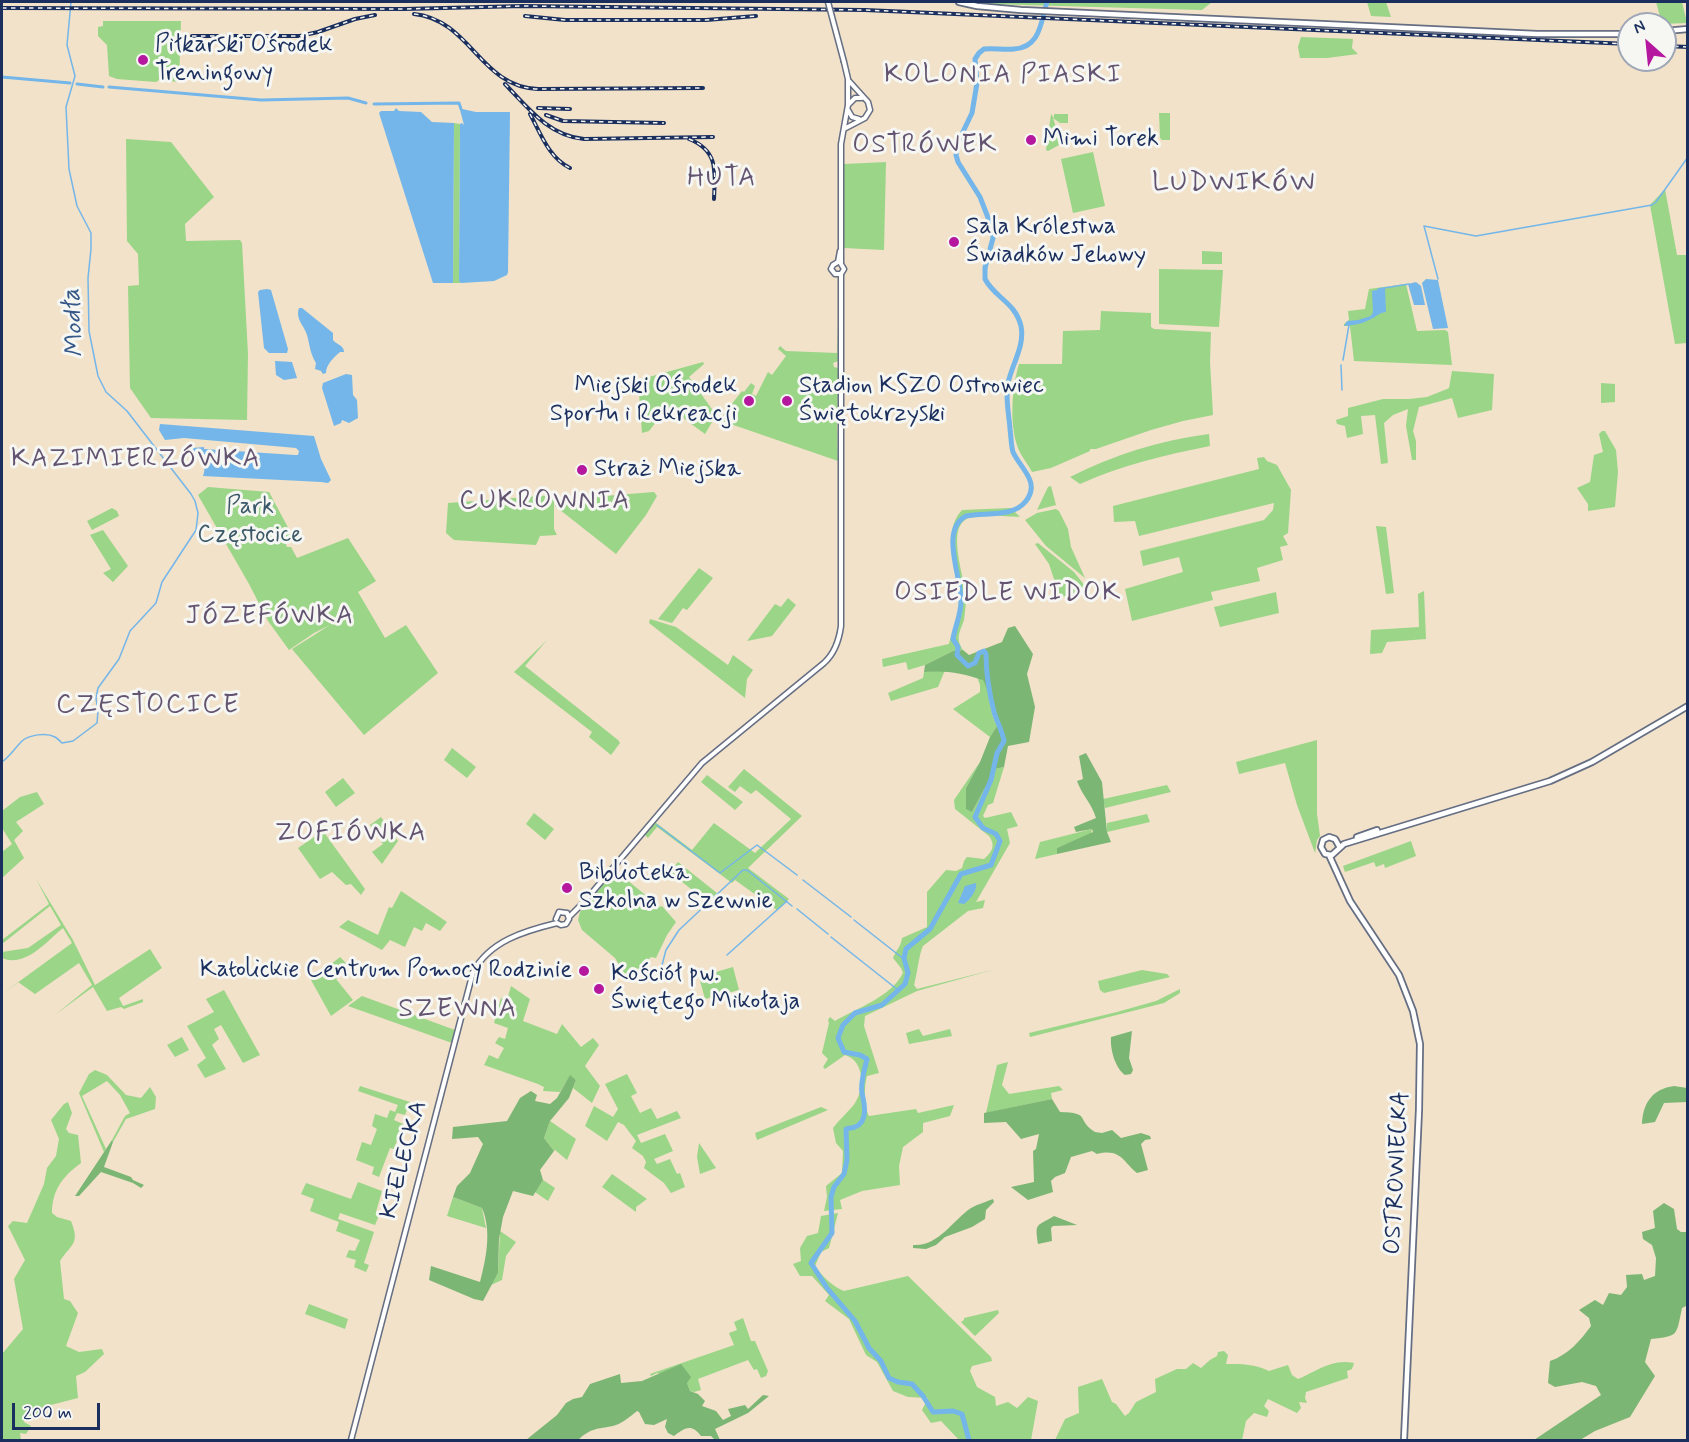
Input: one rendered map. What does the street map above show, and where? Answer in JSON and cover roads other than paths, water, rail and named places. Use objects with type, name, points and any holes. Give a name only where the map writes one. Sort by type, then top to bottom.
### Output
[{"type":"main road","points":[[568,915],[559,912],[556,921],[566,924],[568,915],[580,907],[702,763],[816,670],[832,654],[837,645],[841,626],[840,274],[844,270],[839,263],[841,144],[848,107],[848,79],[828,2]]},
{"type":"main road","points":[[959,2],[997,8],[1537,34],[1617,34]]},
{"type":"main road","points":[[843,130],[863,119],[870,110],[869,105],[852,87],[848,79]]},
{"type":"main road","points":[[848,107],[855,98],[864,99]]},
{"type":"main road","points":[[848,107],[852,117],[863,119]]},
{"type":"main road","points":[[839,263],[832,265],[831,269],[834,274],[840,274]]},
{"type":"main road","points":[[1338,844],[1329,837],[1322,842],[1321,850],[1332,854],[1338,844],[1550,782],[1598,759],[1688,706]]},
{"type":"main road","name":"OSTROWIECKA","points":[[1332,854],[1350,901],[1402,982],[1413,1011],[1420,1051],[1419,1125],[1404,1440]]},
{"type":"main road","name":"KIELECKA","points":[[351,1440],[451,1060],[470,978],[478,963],[492,948],[556,921]]},
{"type":"water","points":[[396,108],[399,111],[421,112],[432,122],[454,123],[453,283],[433,283],[379,113],[394,111]]},
{"type":"water","points":[[460,110],[476,112],[510,112],[508,272],[507,275],[494,281],[461,283],[459,281],[460,124],[464,125]]},
{"type":"water","points":[[1426,279],[1438,280],[1448,328],[1433,329],[1422,283]]},
{"type":"water","points":[[1416,282],[1421,286],[1425,305],[1414,305],[1408,284]]},
{"type":"water","points":[[1385,288],[1386,312],[1357,324],[1344,326],[1347,321],[1371,316],[1373,312],[1372,291]]},
{"type":"water","points":[[271,290],[288,349],[287,353],[269,353],[264,348],[258,292]]},
{"type":"water","points":[[299,308],[333,333],[333,340],[344,350],[330,362],[326,373],[323,374],[315,369],[316,363],[306,331],[299,319]]},
{"type":"water","points":[[275,361],[292,362],[297,378],[284,380],[276,375]]},
{"type":"water","points":[[346,374],[352,375],[358,418],[349,423],[342,420],[334,426],[322,388],[323,383]]},
{"type":"water","points":[[160,424],[314,436],[331,480],[328,483],[203,476],[204,466],[201,457],[194,454],[181,454],[181,449],[204,447],[204,449],[295,455],[298,455],[299,451],[296,448],[184,438],[165,440],[159,430]]},
{"type":"water","points":[[976,883],[975,891],[969,900],[964,904],[958,903],[965,886]]},
{"type":"waterway","name":"Modła","points":[[2,762],[22,741],[29,737],[47,735],[55,737],[62,743],[73,741],[97,723],[98,688],[119,659],[130,631],[156,603],[162,582],[196,530],[198,513],[191,494],[127,411],[106,392],[98,376],[89,331],[88,278],[91,233],[77,206],[69,169],[66,107],[75,76],[67,45],[71,2]]},
{"type":"waterway","points":[[969,1440],[962,1414],[953,1411],[933,1412],[912,1384],[889,1378],[881,1361],[869,1348],[855,1321],[827,1288],[811,1263],[832,1233],[831,1197],[834,1187],[844,1174],[847,1160],[846,1129],[859,1124],[864,1116],[862,1084],[867,1059],[844,1052],[838,1038],[843,1025],[855,1013],[882,1005],[905,984],[908,973],[904,958],[906,949],[930,929],[961,874],[991,865],[1000,841],[996,834],[983,828],[975,817],[991,780],[997,753],[1004,741],[994,712],[987,676],[986,654],[984,651],[979,653],[975,663],[968,666],[957,655],[958,647],[953,639],[961,601],[953,543],[958,523],[966,516],[1014,510],[1026,501],[1030,494],[1028,475],[1013,452],[1007,400],[1008,383],[1020,348],[1022,333],[1014,311],[985,279],[985,268],[993,238],[992,228],[980,197],[956,155],[959,140],[972,113],[977,83],[975,59],[984,49],[1014,49],[1030,44],[1041,25],[1047,2]]},
{"type":"waterway","points":[[2,77],[70,83]]},
{"type":"waterway","points":[[77,84],[103,87]]},
{"type":"waterway","points":[[109,87],[261,100],[348,98],[366,103]]},
{"type":"waterway","points":[[374,104],[459,103],[461,109]]},
{"type":"waterway","points":[[1438,279],[1424,226],[1476,236],[1652,205],[1688,157]]},
{"type":"waterway","points":[[1378,289],[1409,284]]},
{"type":"waterway","points":[[1343,360],[1349,325]]},
{"type":"waterway","points":[[1341,365],[1342,390]]},
{"type":"waterway","points":[[657,825],[720,873],[757,845],[797,875]]},
{"type":"waterway","points":[[658,980],[666,950],[679,930],[743,870],[747,870],[792,906]]},
{"type":"waterway","points":[[803,880],[851,917]]},
{"type":"waterway","points":[[727,955],[787,901]]},
{"type":"waterway","points":[[797,909],[828,934]]},
{"type":"waterway","points":[[854,920],[905,960]]},
{"type":"waterway","points":[[831,937],[898,990]]},
{"type":"railway","points":[[2,8],[404,9],[523,6],[865,10],[1617,43]]},
{"type":"railway","points":[[414,14],[433,19],[449,28],[488,66],[502,77],[518,85],[538,89],[703,88]]},
{"type":"railway","points":[[192,36],[300,36],[375,15]]},
{"type":"railway","points":[[525,16],[565,20],[706,20],[756,16]]},
{"type":"railway","points":[[1677,47],[1688,47]]},
{"type":"railway","points":[[505,84],[540,119],[560,133],[571,137],[584,139],[713,137]]},
{"type":"railway","points":[[538,108],[570,109]]},
{"type":"railway","points":[[530,114],[551,152],[570,168]]},
{"type":"railway","points":[[546,115],[563,121],[664,123]]},
{"type":"railway","points":[[689,139],[706,150],[713,163],[714,199]]},
{"type":"place","name":"Piłkarski Ośrodek Treningowy","points":[[143,60]]},
{"type":"place","name":"Mimi Torek","points":[[1031,140]]},
{"type":"place","name":"Sala Królestwa Świadków Jehowy","points":[[954,242]]},
{"type":"place","name":"Miejski Ośrodek Sportu i Rekreacji","points":[[749,401]]},
{"type":"place","name":"Stadion KSZO Ostrowiec Świętokrzyski","points":[[787,401]]},
{"type":"place","name":"Straż Miejska","points":[[582,470]]},
{"type":"place","name":"Biblioteka Szkolna w Szewnie","points":[[567,888]]},
{"type":"place","name":"Katolickie Centrum Pomocy Rodzinie","points":[[584,971]]},
{"type":"place","name":"Kościół pw. Świętego Mikołaja","points":[[599,989]]},
{"type":"district","name":"KOLONIA PIASKI","points":[[1003,77]]},
{"type":"district","name":"OSTRÓWEK","points":[[925,147]]},
{"type":"district","name":"HUTA","points":[[722,180]]},
{"type":"district","name":"LUDWIKÓW","points":[[1234,184]]},
{"type":"district","name":"KAZIMIERZÓWKA","points":[[136,461]]},
{"type":"district","name":"CUKROWNIA","points":[[545,503]]},
{"type":"district","name":"OSIEDLE WIDOK","points":[[1008,595]]},
{"type":"district","name":"JÓZEFÓWKA","points":[[270,618]]},
{"type":"district","name":"CZĘSTOCICE","points":[[148,706]]},
{"type":"district","name":"ZOFIÓWKA","points":[[351,835]]},
{"type":"district","name":"SZEWNA","points":[[458,1010]]},
{"type":"park label","name":"Park Częstocice","points":[[250,522]]}]
